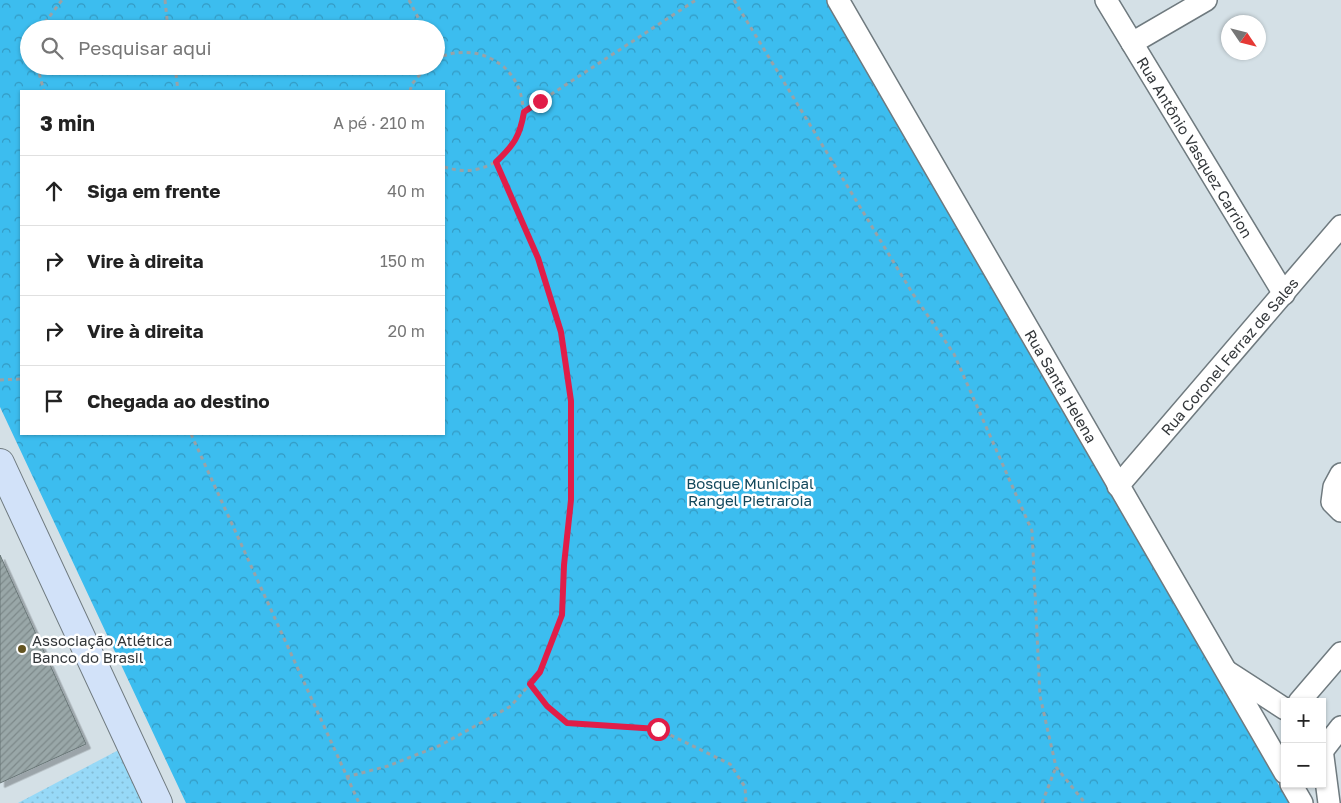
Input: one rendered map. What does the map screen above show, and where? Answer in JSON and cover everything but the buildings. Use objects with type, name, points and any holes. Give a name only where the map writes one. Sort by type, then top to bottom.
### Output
[{"type":"main road","points":[[0,463],[158,803]]},
{"type":"street","name":"Rua Santa Helena","points":[[838,0],[1281,766]]},
{"type":"street","name":"Rua Antônio Vasquez Carrion","points":[[1106,0],[1284,294]]},
{"type":"street","points":[[1132,43],[1206,0]]},
{"type":"street","name":"Rua Coronel Ferraz de Sales","points":[[1118,486],[1341,226]]},
{"type":"street","points":[[1341,474],[1334,486],[1332,502],[1341,510]]},
{"type":"street","points":[[1302,698],[1341,653]]},
{"type":"street","points":[[1224,670],[1281,706]]},
{"type":"street","points":[[1326,745],[1341,727]]},
{"type":"street","points":[[1326,776],[1329,803]]},
{"type":"street","points":[[1293,788],[1302,803]]},
{"type":"path","points":[[47,20],[62,0]]},
{"type":"path","points":[[165,0],[167,20]]},
{"type":"path","points":[[409,0],[419,20]]},
{"type":"path","points":[[524,112],[696,0]]},
{"type":"path","points":[[734,0],[913,294],[954,354],[1032,531],[1040,696],[1056,767],[1085,803]]},
{"type":"path","points":[[445,56],[459,52],[479,53],[497,61],[512,75],[521,92],[524,112],[521,131],[511,148],[496,162],[478,169],[458,170],[445,167]]},
{"type":"path","points":[[40,75],[44,90]]},
{"type":"path","points":[[175,75],[178,90]]},
{"type":"path","points":[[410,90],[412,84],[420,75]]},
{"type":"path","points":[[346,777],[388,766],[441,745],[511,706],[540,672],[562,615],[564,565],[571,500],[571,401],[561,332],[538,258],[496,162]]},
{"type":"path","points":[[0,380],[20,379]]},
{"type":"path","points":[[191,435],[359,803]]},
{"type":"path","points":[[530,684],[547,706],[567,723],[658,729],[730,764],[744,787],[746,803]]},
{"type":"path","points":[[1042,803],[1056,767]]},
{"type":"shaded area","points":[[130,744],[157,803],[18,803]]},
{"type":"green space","name":"Bosque Municipal Rangel Pietraroia","points":[[0,0],[826,0],[1289,803],[186,803],[0,407]]},
{"type":"place","name":"Associação Atlética Banco do Brasil","points":[[22,649]]},
{"type":"route","points":[[540,101],[524,112],[521,131],[511,148],[496,162],[538,258],[561,332],[571,401],[571,500],[564,565],[562,615],[540,672],[530,684],[547,706],[567,723],[658,729]]}]
